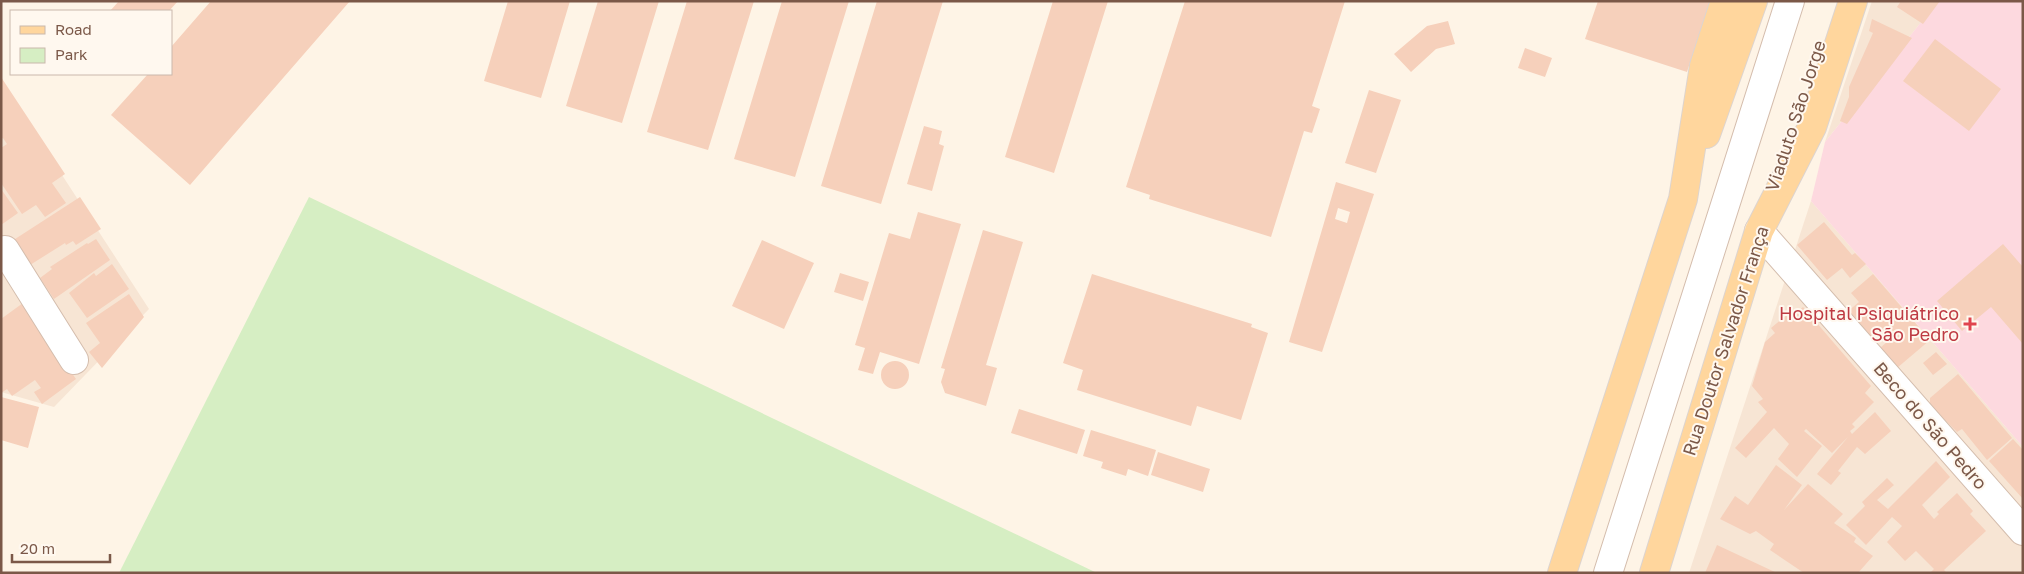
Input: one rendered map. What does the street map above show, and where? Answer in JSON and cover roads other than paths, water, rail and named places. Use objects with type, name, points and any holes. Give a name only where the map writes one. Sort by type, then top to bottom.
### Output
[{"type":"main road","points":[[1683,200],[1704,66],[1725,1]]},
{"type":"main road","points":[[1562,573],[1683,200],[1753,1]]},
{"type":"main road","name":"Viaduto São Jorge","points":[[1759,231],[1833,1]]},
{"type":"main road","name":"Rua Doutor Salvador França","points":[[1654,573],[1759,231],[1812,127],[1853,1]]},
{"type":"street","points":[[1608,573],[1790,1]]},
{"type":"street","name":"Beco do São Pedro","points":[[1759,231],[2023,531]]},
{"type":"street","points":[[1,252],[5,250],[74,360]]},
{"type":"place","name":"Hospital Psiquiátrico São Pedro","points":[[1970,324]]}]
